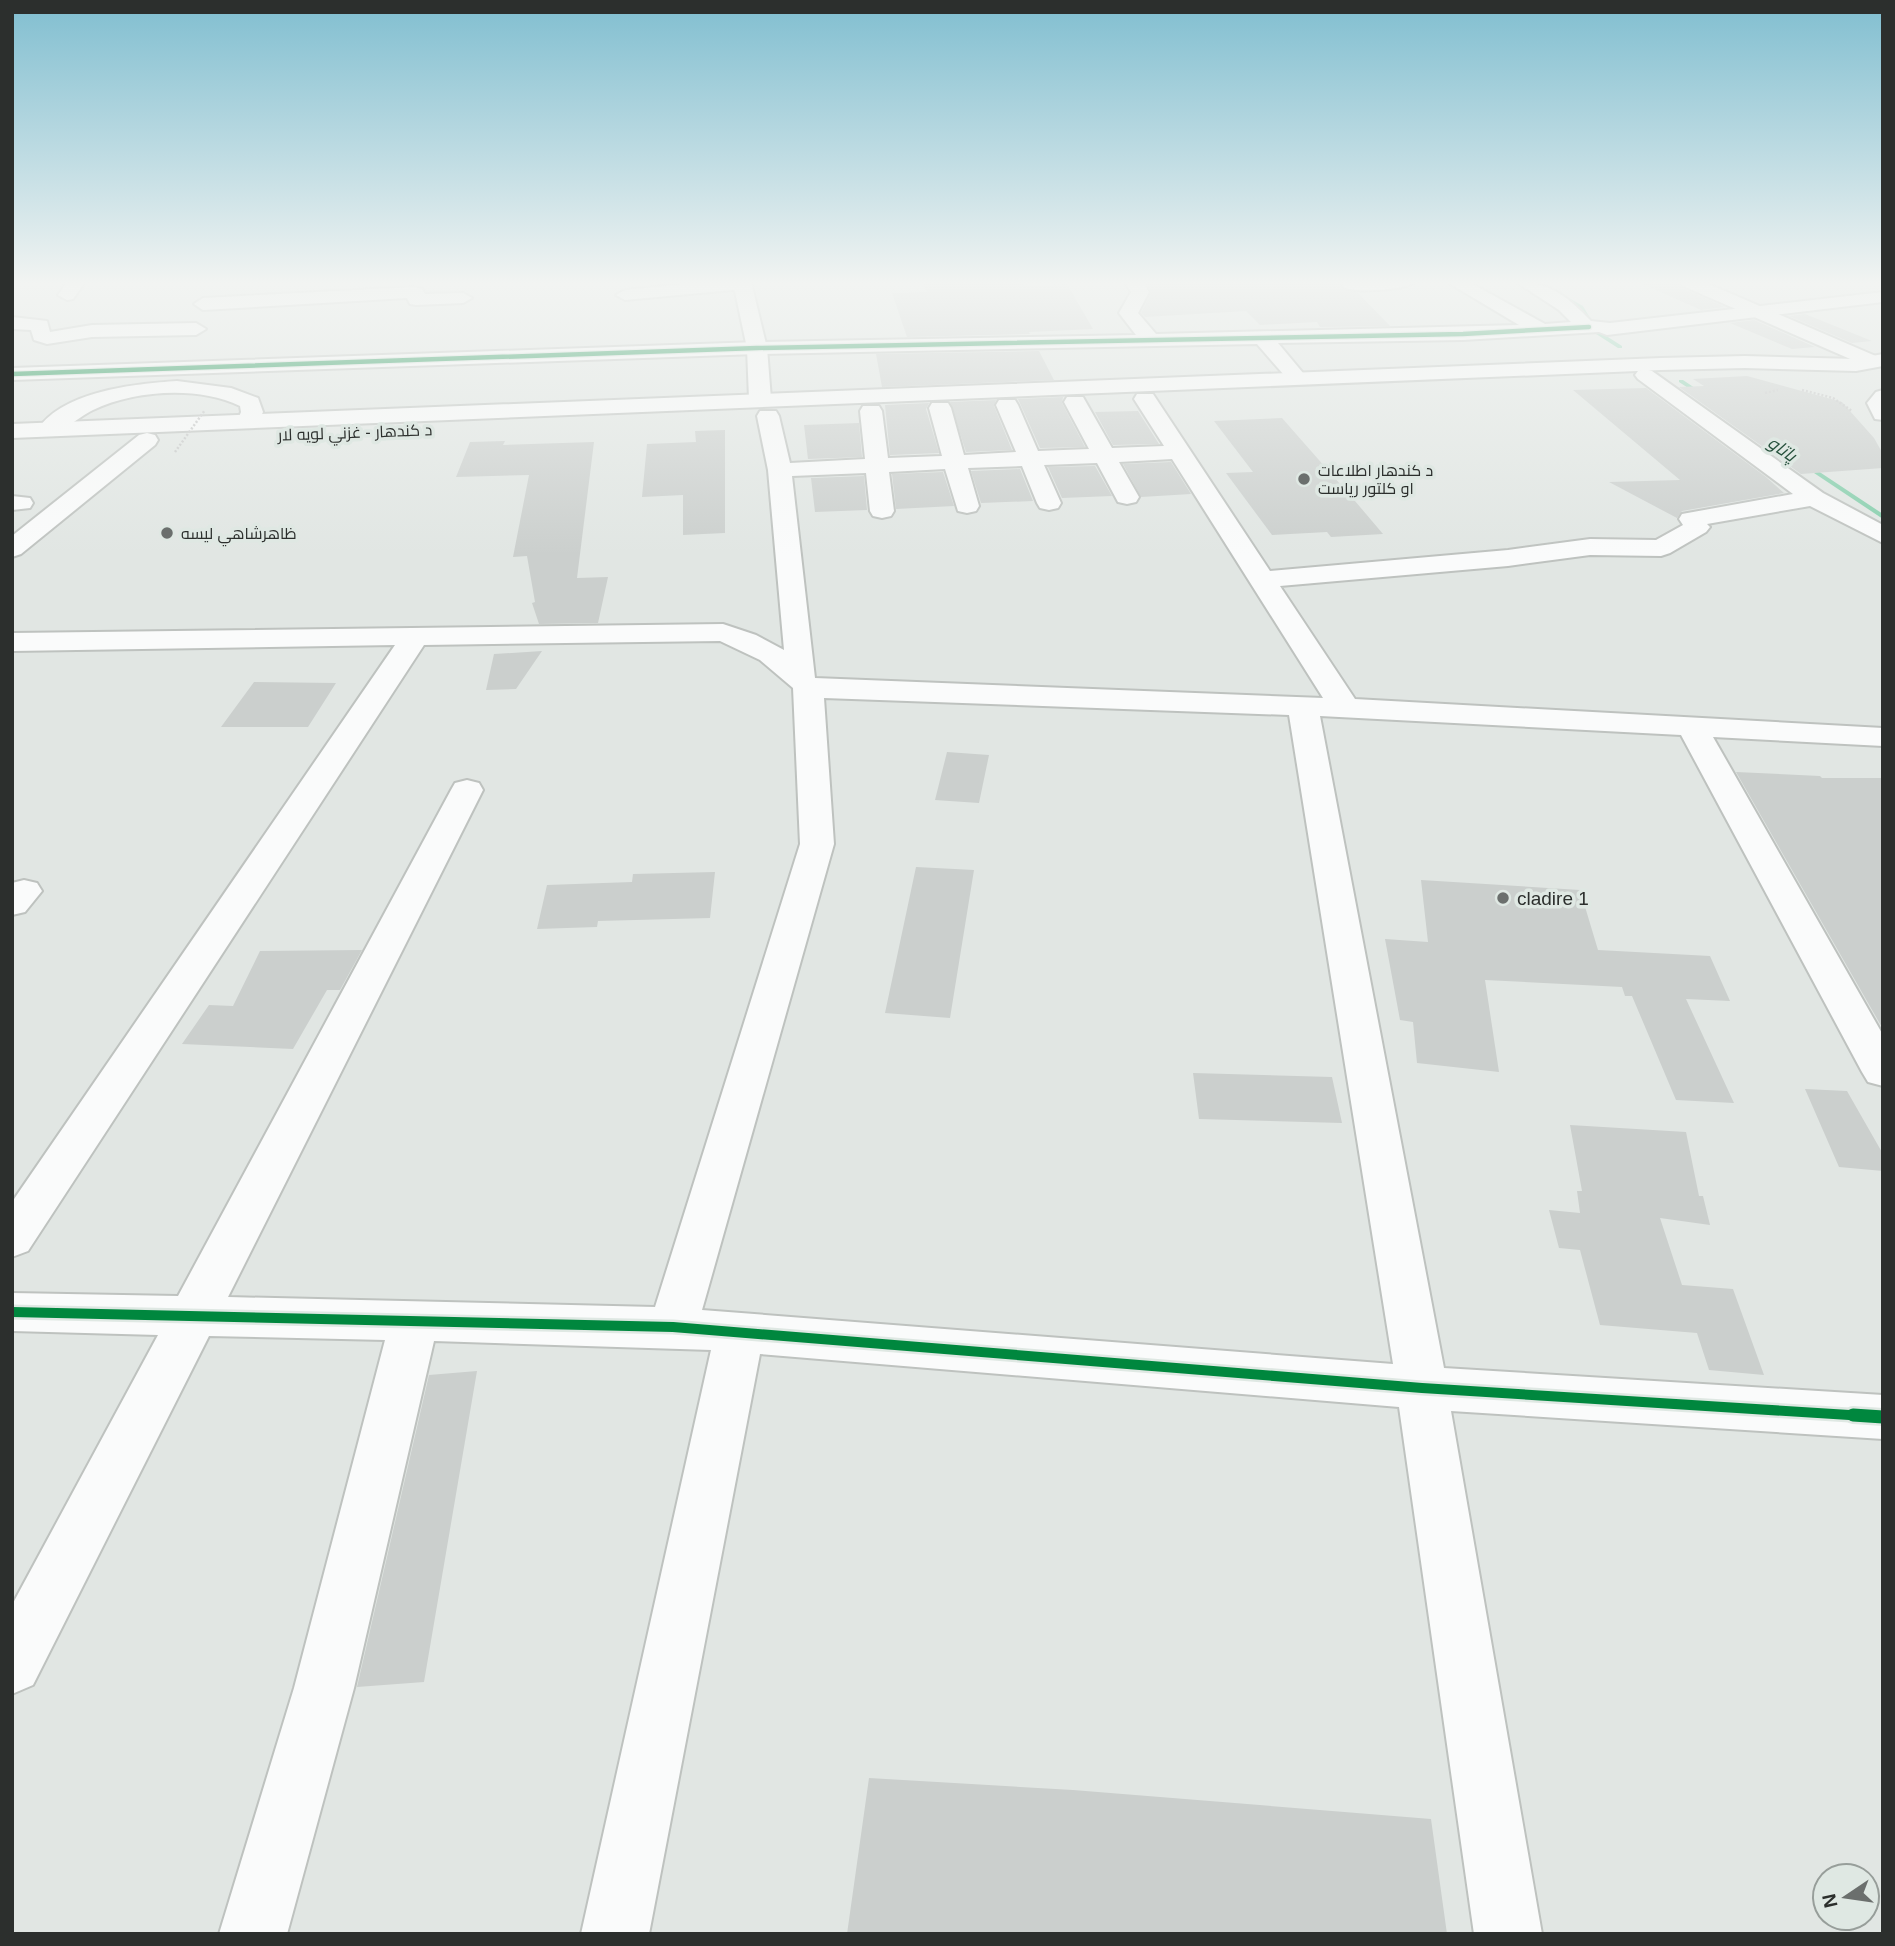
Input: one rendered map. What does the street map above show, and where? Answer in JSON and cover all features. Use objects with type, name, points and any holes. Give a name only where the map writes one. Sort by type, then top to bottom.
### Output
[{"type":"main road","points":[[12,374],[46,373]]},
{"type":"main road","points":[[174,388],[182,373]]},
{"type":"main road","points":[[673,1327],[817,844],[804,682],[780,470],[764,408],[760,373]]},
{"type":"main road","points":[[1142,373],[1178,452],[1261,580],[1324,708],[1422,1388],[1508,1934]]},
{"type":"main road","points":[[1293,373],[1298,379]]},
{"type":"main road","name":"د کندهار - غزني لويه لار","points":[[12,431],[764,408],[871,411],[1076,402],[1151,392],[1298,379],[1507,373]]},
{"type":"main road","name":"د کندهار - غزني لويه لار","points":[[12,445],[764,408],[1589,373]]},
{"type":"main road","points":[[1657,373],[1814,498],[1883,535]]},
{"type":"main road","name":"د کندهار - غزني لويه لار","points":[[1759,373],[1879,389]]},
{"type":"main road","points":[[1854,373],[1879,389],[1878,403],[1883,414]]},
{"type":"main road","points":[[49,429],[58,418],[80,407],[130,393],[174,388],[223,391],[240,396],[250,404],[252,412],[248,422]]},
{"type":"main road","points":[[1076,402],[1127,497]]},
{"type":"main road","points":[[1007,405],[1049,503]]},
{"type":"main road","points":[[940,408],[967,506]]},
{"type":"main road","points":[[871,411],[882,511]]},
{"type":"main road","points":[[12,549],[147,440]]},
{"type":"main road","points":[[780,470],[1178,452]]},
{"type":"main road","points":[[1261,580],[1508,558],[1590,547],[1661,548],[1697,527],[1692,519],[1814,498]]},
{"type":"main road","points":[[12,642],[723,632],[748,640],[804,682],[1883,737]]},
{"type":"main road","points":[[12,1239],[416,635]]},
{"type":"main road","points":[[1691,726],[1883,1072]]},
{"type":"main road","points":[[12,1665],[467,790]]},
{"type":"main road","points":[[12,1312],[673,1327],[1422,1388],[1883,1417]]},
{"type":"main road","points":[[253,1934],[324,1688],[414,1321]]},
{"type":"main road","points":[[615,1934],[740,1332]]},
{"type":"path","points":[[1798,389],[1834,399],[1855,414]]},
{"type":"path","points":[[175,452],[205,410]]},
{"type":"building","points":[[879,373],[1050,373],[1054,380],[882,387]]},
{"type":"building","points":[[1747,376],[1842,402],[1874,438],[1883,454],[1883,468],[1801,474],[1679,387],[1704,386],[1693,379]]},
{"type":"building","points":[[1646,388],[1784,493],[1682,511],[1677,518],[1609,482],[1680,480],[1573,390]]},
{"type":"building","points":[[1063,397],[1062,403],[1085,447],[1040,448],[1018,399]]},
{"type":"building","points":[[996,400],[994,406],[1012,450],[966,452],[950,402]]},
{"type":"building","points":[[929,403],[926,409],[939,453],[890,455],[885,405]]},
{"type":"building","points":[[1138,411],[1159,444],[1113,445],[1095,412]]},
{"type":"building","points":[[1282,418],[1383,534],[1331,537],[1327,532],[1272,535],[1226,473],[1253,472],[1214,421]]},
{"type":"building","points":[[859,423],[862,457],[808,459],[804,425]]},
{"type":"building","points":[[725,430],[725,533],[683,535],[683,495],[642,497],[647,444],[696,442],[695,431]]},
{"type":"building","points":[[505,441],[503,445],[594,442],[577,578],[608,577],[598,623],[539,624],[532,603],[535,602],[527,556],[513,557],[529,475],[456,477],[470,442]]},
{"type":"building","points":[[1171,462],[1191,494],[1141,497],[1123,464]]},
{"type":"building","points":[[1095,466],[1112,496],[1062,498],[1048,467]]},
{"type":"building","points":[[1020,469],[1033,501],[981,503],[971,471]]},
{"type":"building","points":[[943,472],[954,506],[896,509],[892,474]]},
{"type":"building","points":[[864,476],[867,510],[815,512],[811,478]]},
{"type":"building","points":[[542,651],[516,689],[486,690],[494,654]]},
{"type":"building","points":[[254,682],[336,683],[308,727],[221,727]]},
{"type":"building","points":[[947,752],[989,755],[979,803],[935,800]]},
{"type":"building","points":[[1736,772],[1822,778],[1883,778],[1883,1029]]},
{"type":"building","points":[[916,867],[974,870],[950,1018],[885,1013]]},
{"type":"building","points":[[715,872],[710,918],[598,921],[597,927],[537,929],[547,885],[632,882],[633,874]]},
{"type":"building","points":[[1421,880],[1580,890],[1598,950],[1710,956],[1730,1001],[1686,999],[1734,1103],[1676,1100],[1632,996],[1625,996],[1622,987],[1485,980],[1499,1072],[1417,1063],[1413,1022],[1400,1020],[1385,939],[1428,942]]},
{"type":"building","points":[[362,950],[340,990],[327,990],[293,1049],[182,1044],[209,1005],[233,1006],[260,951]]},
{"type":"building","points":[[1193,1073],[1332,1077],[1342,1123],[1199,1119]]},
{"type":"building","points":[[1805,1089],[1847,1091],[1883,1154],[1883,1171],[1839,1167]]},
{"type":"building","points":[[1570,1125],[1686,1132],[1699,1196],[1703,1196],[1710,1225],[1660,1218],[1682,1285],[1733,1289],[1764,1375],[1709,1370],[1697,1333],[1600,1325],[1580,1250],[1559,1248],[1549,1210],[1580,1213],[1577,1191],[1582,1191]]},
{"type":"building","points":[[477,1371],[424,1682],[357,1687],[429,1375]]},
{"type":"building","points":[[869,1778],[1073,1790],[1431,1819],[1447,1934],[847,1934]]},
{"type":"waterway","name":"پاتاو","points":[[1681,381],[1701,394]]},
{"type":"waterway","name":"پاتاو","points":[[1807,466],[1883,517]]},
{"type":"cycle path","points":[[12,374],[46,373]]},
{"type":"cycle path","points":[[12,1312],[673,1327],[1422,1388],[1883,1417]]},
{"type":"place","name":"د کندهار اطلاعات او کلتور رياست","points":[[1304,479]]},
{"type":"place","name":"ظاهرشاهي لیسه","points":[[167,533]]},
{"type":"place","name":"cladire 1","points":[[1503,898]]}]
